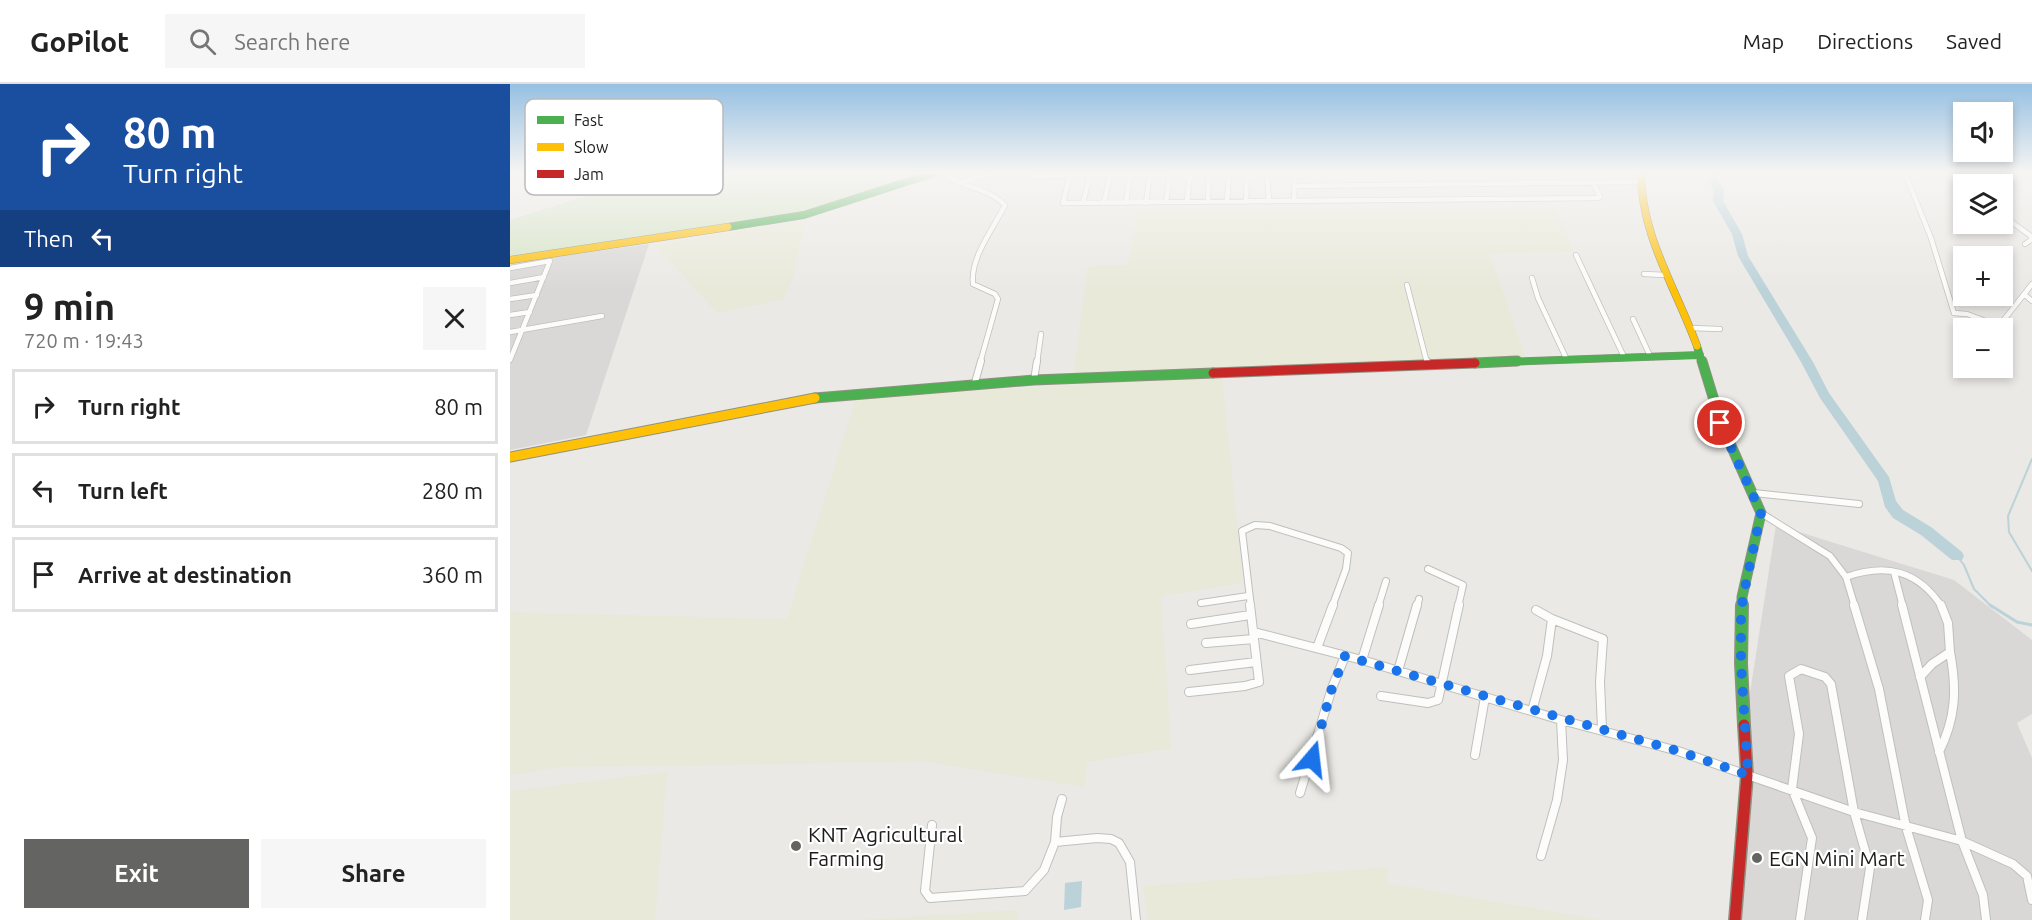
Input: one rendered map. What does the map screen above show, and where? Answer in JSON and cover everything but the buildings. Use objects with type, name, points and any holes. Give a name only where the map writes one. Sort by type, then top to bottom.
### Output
[{"type":"street","points":[[510,268],[551,258],[814,212]]},
{"type":"street","points":[[974,386],[998,299],[995,294],[973,284],[972,277],[982,247],[1001,212]]},
{"type":"street","points":[[1644,212],[1666,275],[1700,355],[1720,423],[1761,513],[1743,597],[1741,626],[1748,775],[1735,920]]},
{"type":"street","points":[[1921,212],[1954,313],[1974,314],[1987,325],[2000,326],[2001,320],[2017,306],[2032,284]]},
{"type":"street","points":[[2013,223],[2031,236],[2031,240],[2025,244]]},
{"type":"street","points":[[1576,255],[1625,359]]},
{"type":"street","points":[[510,260],[551,258]]},
{"type":"street","points":[[511,356],[551,258]]},
{"type":"street","points":[[1644,274],[1666,275]]},
{"type":"street","points":[[510,283],[544,277]]},
{"type":"street","points":[[1532,278],[1538,298],[1567,360]]},
{"type":"street","points":[[1407,285],[1428,365]]},
{"type":"street","points":[[510,299],[537,295]]},
{"type":"street","points":[[2025,295],[2032,302]]},
{"type":"street","points":[[510,315],[530,312]]},
{"type":"street","points":[[510,332],[603,316]]},
{"type":"street","points":[[1633,319],[1651,358]]},
{"type":"street","points":[[1690,328],[1720,329]]},
{"type":"street","points":[[1034,380],[1041,334]]},
{"type":"street","points":[[510,457],[813,398],[1034,380],[1700,355]]},
{"type":"street","points":[[1754,494],[1859,504]]},
{"type":"street","points":[[1761,513],[1830,556],[1846,577],[1879,689],[1906,827],[1928,900],[1925,920]]},
{"type":"street","points":[[1189,692],[1257,684],[1259,679],[1242,531],[1256,524],[1270,526],[1346,550],[1349,555],[1317,648]]},
{"type":"street","points":[[1381,696],[1432,703],[1438,700],[1463,585],[1428,569]]},
{"type":"street","points":[[1846,577],[1869,570],[1894,572],[1919,580],[1936,597],[1947,619],[1956,681],[1952,728],[1939,752]]},
{"type":"street","points":[[1894,572],[1962,841],[1983,895],[1986,920]]},
{"type":"street","points":[[1362,660],[1386,582]]},
{"type":"street","points":[[1201,603],[1248,596]]},
{"type":"street","points":[[1398,671],[1419,599]]},
{"type":"street","points":[[1536,610],[1552,619],[1603,639],[1600,682],[1602,729]]},
{"type":"street","points":[[1191,624],[1250,615]]},
{"type":"street","points":[[1532,711],[1547,656],[1552,619]]},
{"type":"street","points":[[1206,643],[1254,635],[1317,648],[1561,720],[1602,729],[1792,789],[1854,812],[1962,841],[2013,864],[2027,876],[2032,900]]},
{"type":"street","points":[[1920,677],[1932,664],[1950,652]]},
{"type":"street","points":[[1300,793],[1332,688],[1345,656]]},
{"type":"street","points":[[1190,670],[1256,662]]},
{"type":"street","points":[[1800,920],[1812,838],[1792,789],[1798,734],[1789,676],[1801,669],[1825,677],[1831,684],[1854,812],[1870,868],[1862,920]]},
{"type":"street","points":[[1475,755],[1485,698]]},
{"type":"street","points":[[1541,856],[1557,800],[1563,760],[1561,720]]},
{"type":"street","points":[[932,825],[925,891],[930,898],[1025,891],[1043,872],[1055,843],[1057,817],[1062,799]]},
{"type":"street","points":[[1055,843],[1102,838],[1112,839],[1123,845],[1129,857],[1136,920]]},
{"type":"shaded area","points":[[649,244],[586,435],[510,450],[510,263]]},
{"type":"shaded area","points":[[1776,525],[1954,580],[2032,640],[2032,714],[2017,723],[2032,758],[2032,920],[1733,920],[1743,738]]},
{"type":"green space","points":[[535,212],[809,212],[510,259],[510,220]]},
{"type":"green space","points":[[1138,212],[1556,212],[1574,252],[1490,254],[1526,360],[1073,377],[1088,266],[1128,265]]},
{"type":"green space","points":[[801,221],[804,223],[793,278],[782,300],[720,312],[716,312],[655,245]]},
{"type":"green space","points":[[1222,376],[1243,583],[1161,596],[1171,748],[1087,762],[1084,787],[927,762],[558,767],[510,776],[510,612],[787,619],[856,398]]},
{"type":"green space","points":[[667,772],[655,920],[510,920],[510,791]]},
{"type":"green space","points":[[1388,867],[1387,883],[1601,920],[1148,920],[1143,886]]},
{"type":"green space","points":[[1018,910],[1018,920],[858,920]]},
{"type":"water","points":[[1082,881],[1081,907],[1064,910],[1065,883]]},
{"type":"waterway","points":[[1724,212],[1737,234],[1743,256],[1807,362],[1824,395],[1884,480],[1890,503],[1898,514],[1926,531],[1957,556]]},
{"type":"waterway","points":[[2032,459],[2008,516],[2009,532],[2032,571]]},
{"type":"waterway","points":[[1957,556],[1964,565],[1974,589],[1990,605]]},
{"type":"waterway","points":[[1990,605],[2017,622],[2032,625]]},
{"type":"traffic: fast","points":[[728,227],[813,212]]},
{"type":"traffic: fast","points":[[1697,346],[1721,423],[1761,513],[1742,597],[1741,663],[1744,725]]},
{"type":"traffic: fast","points":[[1475,363],[1700,355]]},
{"type":"traffic: fast","points":[[815,398],[1034,380],[1213,373]]},
{"type":"traffic: slow","points":[[1644,212],[1660,261],[1697,346]]},
{"type":"traffic: slow","points":[[510,260],[728,227]]},
{"type":"traffic: slow","points":[[510,457],[815,398]]},
{"type":"traffic: jam","points":[[1213,373],[1475,363]]},
{"type":"traffic: jam","points":[[1735,920],[1747,775],[1744,725]]},
{"type":"place","name":"KNT Agricultural Farming","points":[[796,846]]},
{"type":"place","name":"EGN Mini Mart","points":[[1757,858]]},
{"type":"route","points":[[1312,759],[1332,688],[1345,656],[1561,720],[1602,729],[1678,751],[1748,775],[1741,663],[1741,617],[1743,597],[1758,537],[1761,513],[1759,503],[1720,423]]}]
